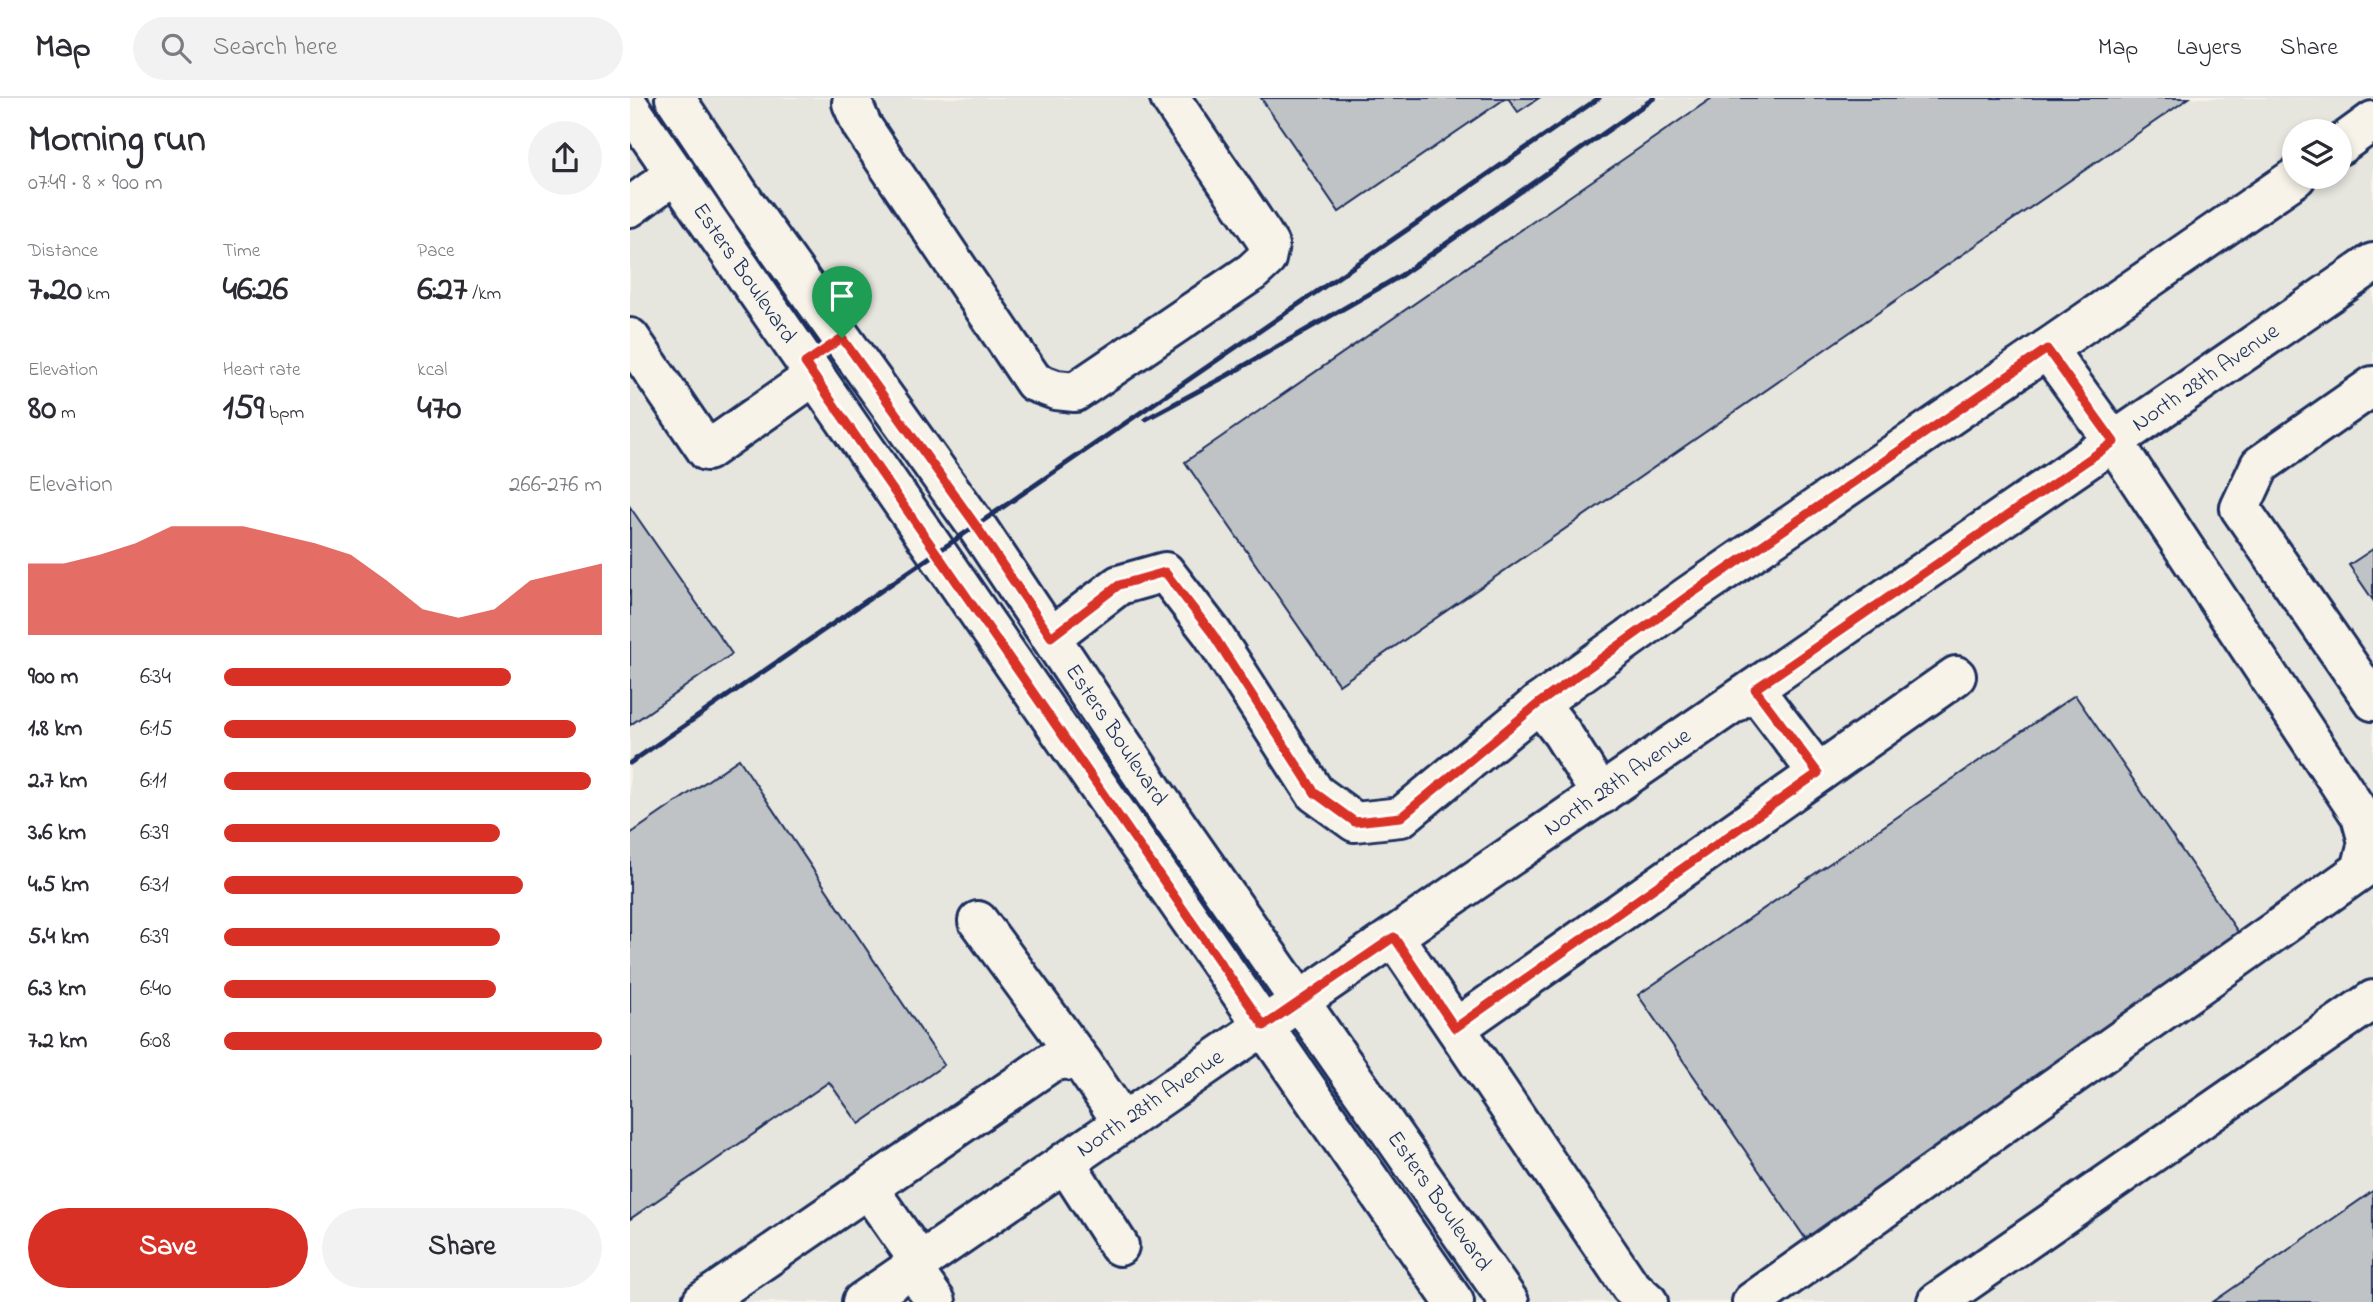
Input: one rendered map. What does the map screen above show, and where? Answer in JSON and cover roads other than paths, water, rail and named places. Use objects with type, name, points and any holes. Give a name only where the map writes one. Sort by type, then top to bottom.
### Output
[{"type":"street","name":"Esters Boulevard","points":[[675,98],[745,203],[975,524],[1154,792],[1509,1302]]},
{"type":"street","points":[[853,98],[852,103],[862,126],[1034,382],[1056,390],[1075,391],[1252,272],[1265,259],[1269,246],[1264,235],[1170,98]]},
{"type":"street","name":"Esters Boulevard","points":[[630,108],[1454,1302]]},
{"type":"street","points":[[2352,136],[2373,121]]},
{"type":"street","points":[[630,206],[676,173]]},
{"type":"street","points":[[1051,637],[1119,585],[1165,572],[1212,633],[1315,793],[1355,822],[1401,817],[1539,703],[1688,596],[2282,187]]},
{"type":"street","name":"North 28th Avenue","points":[[862,1302],[2373,263]]},
{"type":"street","points":[[630,338],[707,451],[810,370],[842,338]]},
{"type":"street","points":[[1752,1302],[2361,870],[2368,842],[2361,816],[2114,442],[2047,349]]},
{"type":"street","points":[[2373,386],[2260,465],[2240,508],[2373,701]]},
{"type":"street","points":[[1455,1028],[1956,676]]},
{"type":"street","points":[[1755,689],[1818,773]]},
{"type":"street","points":[[1539,703],[1562,733],[1601,795]]},
{"type":"street","points":[[978,921],[1123,1123]]},
{"type":"street","points":[[1394,937],[1630,1286],[1648,1302]]},
{"type":"street","points":[[1937,1302],[2373,1000]]},
{"type":"street","points":[[702,1302],[1051,1062],[1066,1059],[1083,1065]]},
{"type":"street","points":[[1065,1163],[1119,1246]]},
{"type":"street","points":[[867,1188],[936,1302]]},
{"type":"railway","points":[[630,763],[1599,98]]},
{"type":"railway","points":[[1146,419],[1400,276],[1654,98]]}]
